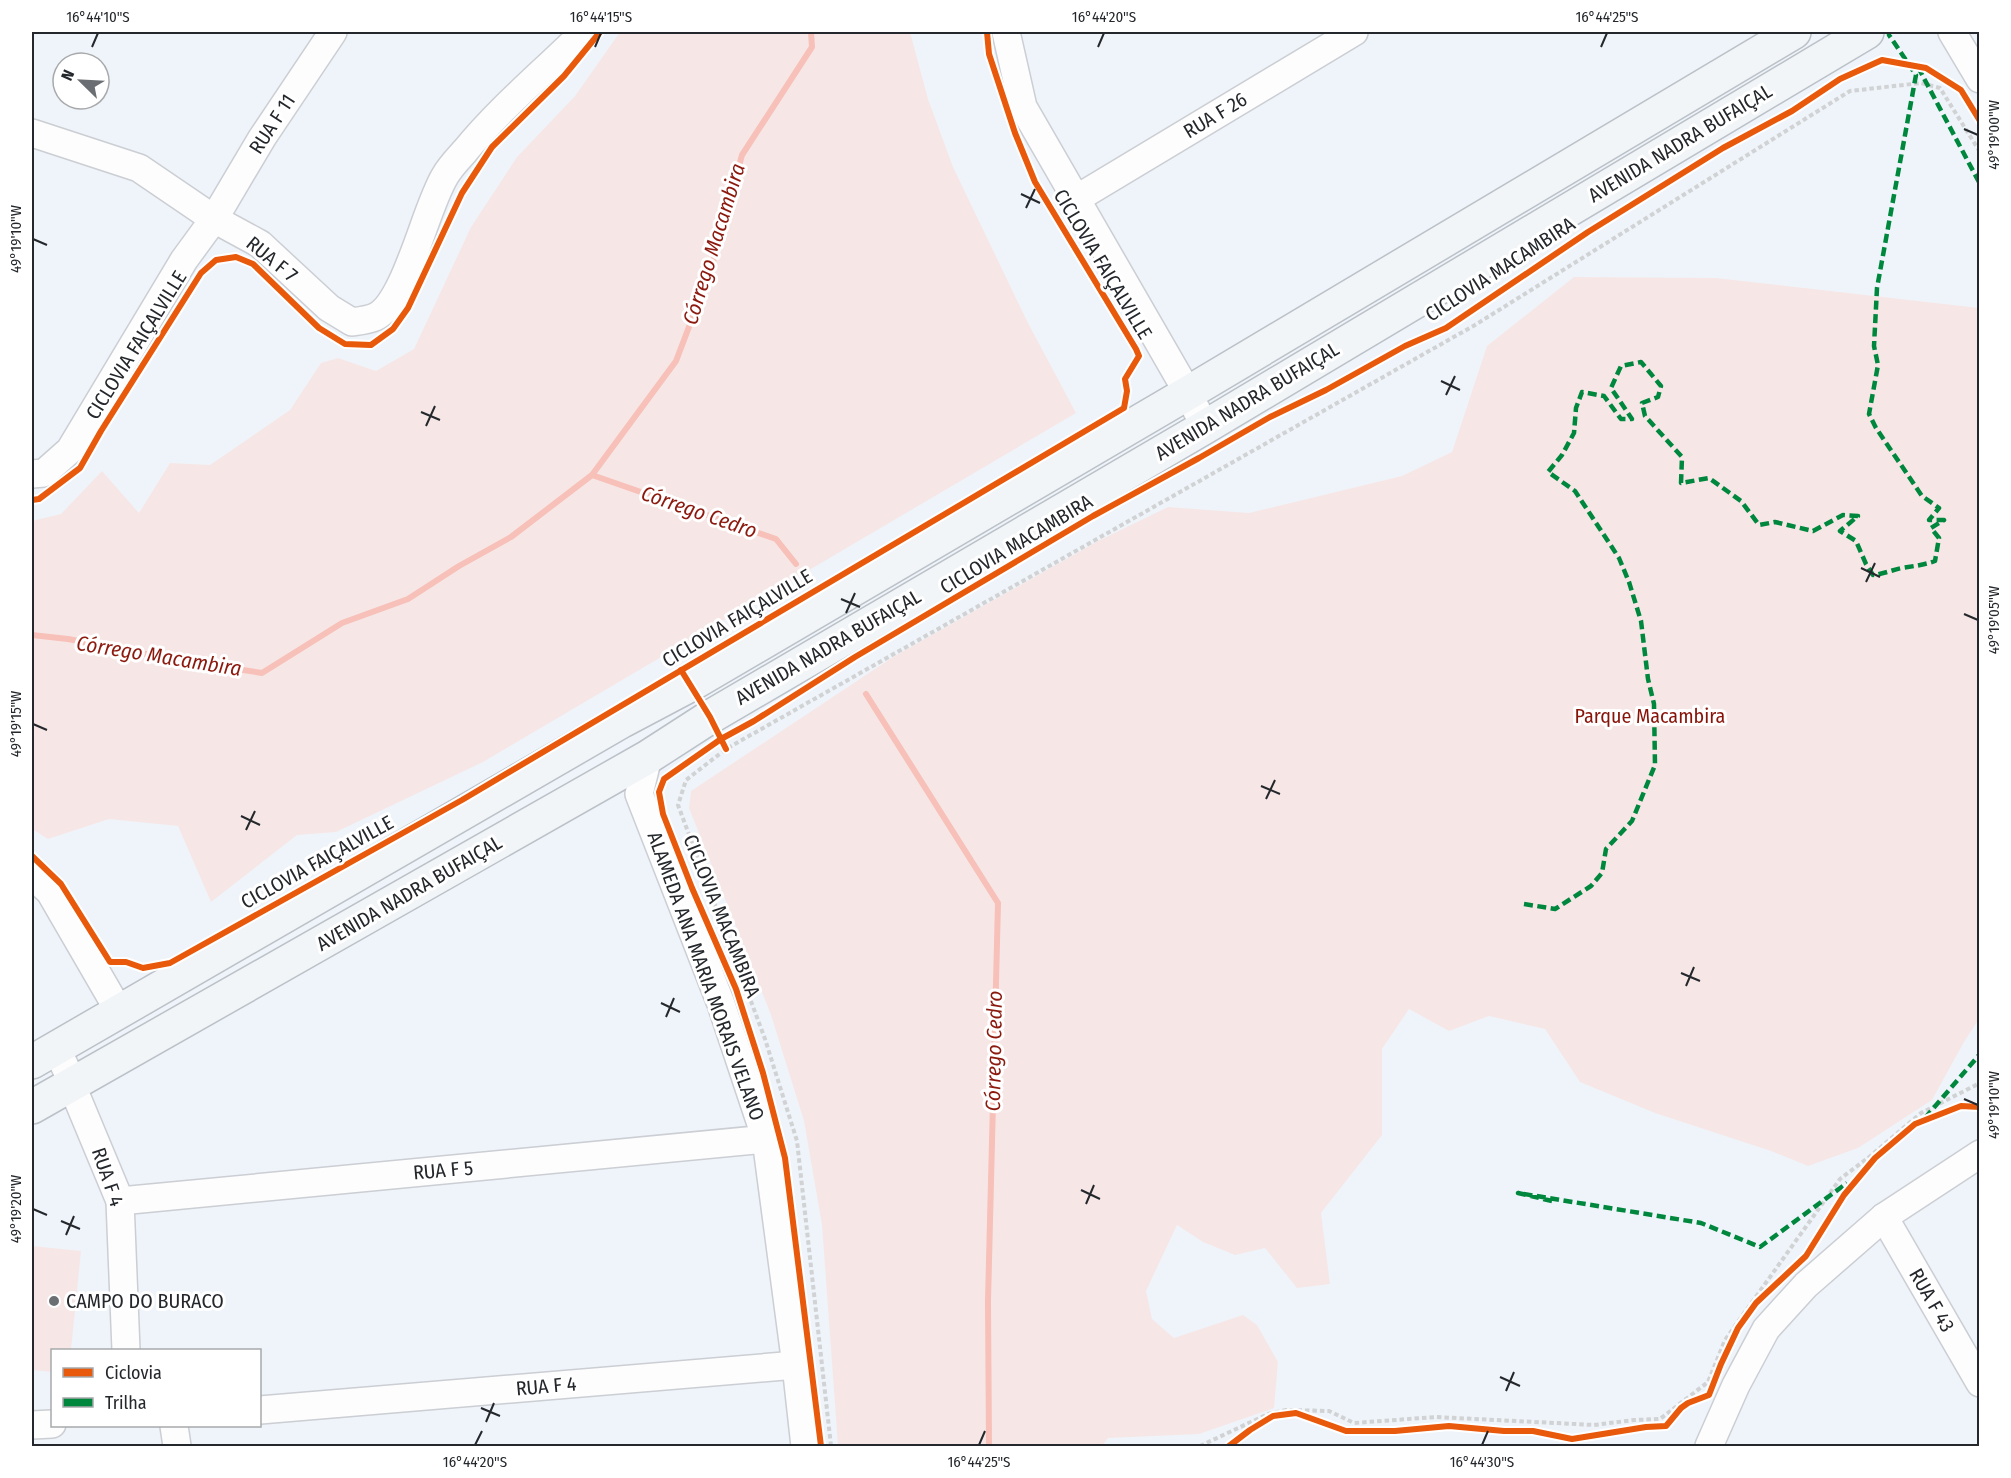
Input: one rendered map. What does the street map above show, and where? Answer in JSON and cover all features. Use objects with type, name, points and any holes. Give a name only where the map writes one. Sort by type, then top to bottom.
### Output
[{"type":"main road","name":"AVENIDA NADRA BUFAIÇAL","points":[[44,1054],[622,721],[700,680],[1794,32]]},
{"type":"main road","name":"AVENIDA NADRA BUFAIÇAL","points":[[32,1107],[648,757],[710,717],[1205,427],[1867,32]]},
{"type":"street","name":"RUA F 11","points":[[214,219],[262,138],[333,32]]},
{"type":"street","name":"RUA F 7","points":[[214,219],[260,244],[329,308],[352,322],[376,317],[390,303],[404,278],[445,175],[516,94],[584,32]]},
{"type":"street","points":[[1006,32],[1023,107],[1188,393],[1205,427]]},
{"type":"street","name":"RUA F 26","points":[[1076,199],[1354,32]]},
{"type":"street","points":[[1952,32],[1980,79]]},
{"type":"street","points":[[32,133],[139,168],[214,219],[184,260],[70,450],[44,473],[32,474]]},
{"type":"street","name":"ALAMEDA ANA MARIA MORAIS VELANO","points":[[648,757],[639,794],[721,1004],[766,1138],[805,1446]]},
{"type":"street","points":[[32,875],[50,892],[119,1011]]},
{"type":"street","name":"RUA F 4","points":[[44,1054],[74,1084],[75,1093],[120,1201],[126,1349]]},
{"type":"street","name":"RUA F 5","points":[[120,1201],[766,1138]]},
{"type":"street","points":[[1704,1446],[1766,1329],[1806,1285],[1884,1217],[1980,1154]]},
{"type":"street","name":"RUA F 43","points":[[1884,1217],[1980,1383]]},
{"type":"street","name":"RUA F 4","points":[[261,1410],[796,1365]]},
{"type":"street","points":[[32,1425],[51,1424]]},
{"type":"street","points":[[174,1427],[177,1446]]},
{"type":"path","points":[[831,1446],[797,1141],[765,1039],[678,805],[686,780],[726,748],[1475,325],[1850,91],[1921,83],[1940,88],[1980,152]]},
{"type":"path","points":[[710,717],[726,748]]},
{"type":"path","points":[[1200,1446],[1268,1414],[1286,1410],[1329,1411],[1354,1423],[1436,1417],[1594,1425],[1660,1419],[1708,1382],[1725,1340],[1840,1179],[1921,1113],[1980,1083]]},
{"type":"path","points":[[1863,1173],[1875,1158],[1915,1125],[1924,1121]]},
{"type":"path","points":[[1713,1385],[1738,1328],[1756,1303],[1770,1290]]},
{"type":"path","points":[[1646,1427],[1668,1424],[1681,1408],[1696,1400]]},
{"type":"path","points":[[1250,1430],[1273,1416],[1296,1413],[1316,1420]]},
{"type":"green space","points":[[620,32],[910,32],[928,99],[953,167],[1027,321],[1076,413],[483,762],[336,832],[297,835],[211,902],[178,826],[109,819],[48,839],[32,829],[32,521],[61,514],[102,471],[139,513],[170,463],[210,465],[290,410],[321,363],[338,358],[376,371],[414,349],[471,227],[517,157],[575,96]]},
{"type":"green space","name":"Parque Macambira","points":[[1574,277],[1716,278],[1979,308],[1979,1019],[1932,1100],[1858,1148],[1808,1166],[1771,1151],[1655,1113],[1580,1082],[1545,1029],[1489,1016],[1449,1031],[1409,1009],[1382,1049],[1382,1135],[1321,1213],[1330,1284],[1297,1288],[1265,1248],[1235,1255],[1203,1242],[1177,1225],[1146,1291],[1152,1319],[1174,1338],[1243,1315],[1257,1325],[1278,1362],[1274,1408],[1199,1434],[1108,1438],[1102,1446],[838,1446],[822,1225],[804,1121],[771,1015],[689,808],[691,791],[893,657],[1098,541],[1168,507],[1249,513],[1402,476],[1452,452],[1487,346]]},
{"type":"green space","name":"CAMPO DO BURACO","points":[[32,1246],[81,1251],[71,1349],[51,1349],[51,1372],[32,1370]]},
{"type":"waterway","name":"Córrego Macambira","points":[[32,635],[68,639],[262,673],[342,623],[408,599],[459,566],[511,537],[592,475],[676,361],[711,269],[742,155],[812,47],[811,32]]},
{"type":"waterway","name":"Córrego Cedro","points":[[592,475],[776,539],[796,564]]},
{"type":"waterway","name":"Córrego Cedro","points":[[866,694],[998,903],[988,1301],[989,1446]]},
{"type":"marked path","points":[[1524,904],[1555,909],[1591,886],[1602,873],[1606,849],[1632,821],[1655,765],[1654,704],[1648,679],[1641,621],[1629,582],[1619,558],[1575,491],[1548,472],[1562,455],[1574,433],[1576,408],[1582,392],[1604,396],[1621,419],[1632,419],[1611,388],[1621,366],[1641,362],[1661,386],[1658,397],[1642,403],[1645,416],[1682,457],[1681,483],[1709,478],[1741,501],[1759,525],[1775,522],[1813,531],[1843,515],[1858,516],[1840,531],[1856,541],[1873,575],[1935,561],[1939,538],[1931,528],[1944,520],[1929,520],[1939,508],[1922,496],[1869,414],[1878,365],[1874,346],[1877,288],[1916,75],[1889,32]]},
{"type":"marked path","points":[[1918,67],[1980,184]]},
{"type":"marked path","points":[[1925,1118],[1980,1054]]},
{"type":"marked path","points":[[1552,1201],[1518,1193],[1701,1223],[1760,1247],[1847,1183]]},
{"type":"cycle path","name":"CICLOVIA FAIÇALVILLE","points":[[32,500],[39,499],[80,468],[201,273],[216,260],[236,257],[253,264],[319,328],[345,344],[371,345],[393,329],[408,308],[462,193],[492,147],[564,76],[600,32]]},
{"type":"cycle path","name":"CICLOVIA FAIÇALVILLE","points":[[32,856],[61,884],[110,962],[126,962],[143,968],[170,963],[462,800],[1124,408],[1127,391],[1125,379],[1139,356],[1035,182],[1015,133],[989,54],[987,32]]},
{"type":"cycle path","name":"CICLOVIA MACAMBIRA","points":[[821,1446],[785,1158],[763,1073],[736,989],[663,814],[659,792],[664,779],[721,739],[1093,516],[1270,417],[1326,390],[1405,346],[1446,328],[1588,232],[1723,148],[1792,111],[1840,79],[1882,60],[1926,68],[1961,90],[1980,121]]},
{"type":"cycle path","name":"CICLOVIA FAIÇALVILLE","points":[[681,670],[710,717],[726,749]]},
{"type":"cycle path","points":[[1229,1446],[1273,1416],[1296,1413],[1346,1431],[1395,1431],[1449,1426],[1533,1431],[1572,1439],[1666,1426],[1681,1408],[1709,1395],[1738,1328],[1756,1303],[1806,1256],[1844,1195],[1875,1158],[1915,1124],[1961,1106],[1980,1107]]},
{"type":"place","name":"CAMPO DO BURACO","points":[[54,1301]]}]
